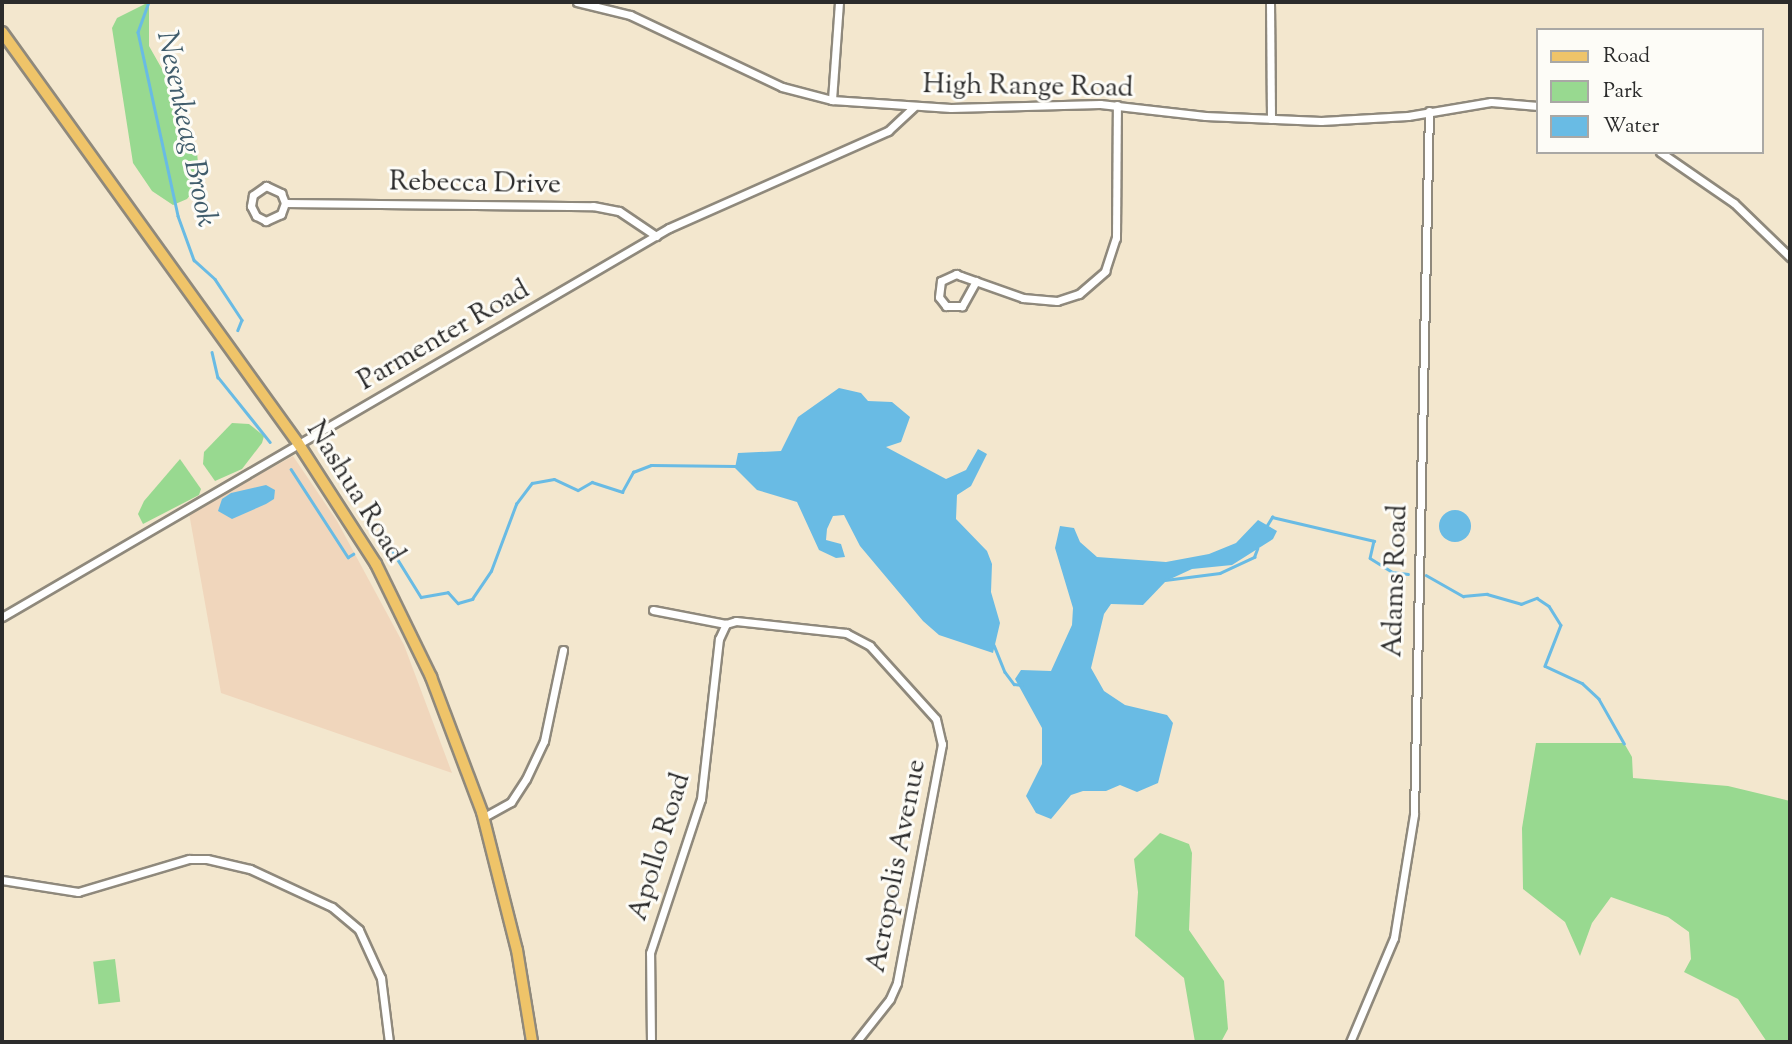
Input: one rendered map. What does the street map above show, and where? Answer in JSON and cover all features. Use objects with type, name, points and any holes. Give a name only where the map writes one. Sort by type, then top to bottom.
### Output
[{"type":"main road","name":"Nashua Road","points":[[2,32],[298,443],[354,527],[401,612],[445,710],[484,817],[517,950],[532,1042]]},
{"type":"street","name":"High Range Road","points":[[577,2],[630,15],[763,79],[832,100],[914,107],[1117,105],[1271,119],[1374,120],[1491,102],[1536,106]]},
{"type":"street","points":[[832,100],[839,2]]},
{"type":"street","points":[[1270,2],[1271,119]]},
{"type":"street","points":[[976,281],[962,306],[949,307],[939,297],[941,281],[950,275],[976,281],[1046,302],[1068,298],[1097,280],[1110,261],[1116,238],[1117,105]]},
{"type":"street","name":"Parmenter Road","points":[[2,617],[656,236],[708,207],[888,131],[914,107]]},
{"type":"street","name":"Adams Road","points":[[1350,1042],[1394,938],[1414,814],[1429,111]]},
{"type":"street","points":[[1663,154],[1734,203],[1790,257]]},
{"type":"street","name":"Rebecca Drive","points":[[272,187],[281,193],[285,203],[277,218],[266,221],[256,216],[251,200],[256,191],[272,187]]},
{"type":"street","name":"Rebecca Drive","points":[[285,203],[593,206],[619,211],[656,236]]},
{"type":"street","points":[[653,610],[726,624]]},
{"type":"street","name":"Acropolis Avenue","points":[[726,624],[785,625],[855,636],[927,704],[940,727],[942,744],[897,983],[890,999],[856,1042]]},
{"type":"street","name":"Apollo Road","points":[[651,1042],[650,953],[701,799],[719,639],[726,624]]},
{"type":"street","points":[[484,817],[511,802],[544,741],[563,650]]},
{"type":"street","points":[[2,880],[78,892],[189,859],[216,860],[250,869],[332,907],[359,930],[381,978],[389,1042]]},
{"type":"shaded area","points":[[293,456],[337,521],[404,645],[452,773],[221,693],[189,513]]},
{"type":"green space","points":[[149,2],[149,46],[183,106],[197,153],[200,182],[187,199],[173,205],[152,191],[133,163],[112,28],[117,18]]},
{"type":"green space","points":[[232,423],[249,424],[264,436],[262,443],[242,469],[215,481],[203,464],[204,452]]},
{"type":"green space","points":[[180,459],[201,489],[199,495],[143,524],[138,514],[144,501]]},
{"type":"green space","points":[[1536,743],[1624,743],[1632,757],[1633,778],[1728,786],[1790,801],[1790,1042],[1767,1042],[1738,999],[1684,972],[1691,959],[1689,932],[1668,917],[1611,897],[1592,923],[1580,956],[1565,922],[1523,889],[1522,828]]},
{"type":"green space","points":[[1160,833],[1189,844],[1192,853],[1189,930],[1224,981],[1228,1029],[1221,1042],[1195,1042],[1184,978],[1135,936],[1138,892],[1134,859]]},
{"type":"green space","points":[[115,959],[120,1002],[98,1004],[93,962]]},
{"type":"water","points":[[839,388],[861,393],[868,401],[892,402],[910,417],[901,442],[886,447],[946,479],[966,470],[978,449],[987,454],[971,486],[957,495],[956,519],[987,551],[992,564],[991,592],[1000,623],[993,653],[939,635],[923,621],[860,546],[844,515],[833,516],[827,529],[826,540],[841,544],[845,557],[836,558],[819,550],[797,502],[757,490],[735,468],[738,453],[781,451],[798,417]]},
{"type":"water","points":[[266,485],[275,490],[274,499],[266,504],[232,519],[218,511],[222,499],[231,493]]},
{"type":"water","points":[[1455,510],[1466,515],[1471,526],[1466,537],[1455,542],[1444,537],[1439,526],[1444,515]]},
{"type":"water","points":[[1258,520],[1277,531],[1273,539],[1232,565],[1192,569],[1166,581],[1143,605],[1111,604],[1104,614],[1091,668],[1104,691],[1125,705],[1167,715],[1173,723],[1158,783],[1137,792],[1120,785],[1106,791],[1083,791],[1071,795],[1051,819],[1036,813],[1026,796],[1042,764],[1042,728],[1015,679],[1021,670],[1051,671],[1072,625],[1073,608],[1055,548],[1060,526],[1074,528],[1080,542],[1097,557],[1166,562],[1209,554],[1236,543]]},
{"type":"waterway","name":"Nesenkeag Brook","points":[[149,2],[138,32],[178,216],[194,260],[215,279],[242,320],[238,330]]},
{"type":"waterway","name":"Nesenkeag Brook","points":[[212,352],[218,377],[270,442]]},
{"type":"waterway","name":"Nesenkeag Brook","points":[[382,534],[421,597],[448,592],[458,603],[472,599],[491,571],[516,504],[532,483],[554,479],[578,490],[592,482],[622,492],[633,472],[651,465],[736,466]]},
{"type":"waterway","name":"Nesenkeag Brook","points":[[291,469],[348,557],[353,554]]},
{"type":"waterway","name":"Nesenkeag Brook","points":[[1266,527],[1272,517],[1374,541],[1370,558],[1392,572],[1408,574]]},
{"type":"waterway","name":"Nesenkeag Brook","points":[[1165,580],[1220,573],[1254,557],[1257,549]]},
{"type":"waterway","name":"Nesenkeag Brook","points":[[1426,575],[1463,596],[1487,594],[1521,604],[1537,598],[1549,606],[1561,625],[1545,666],[1582,683],[1599,699],[1624,743]]},
{"type":"waterway","name":"Nesenkeag Brook","points":[[994,645],[1005,672],[1014,684],[1022,685]]}]
